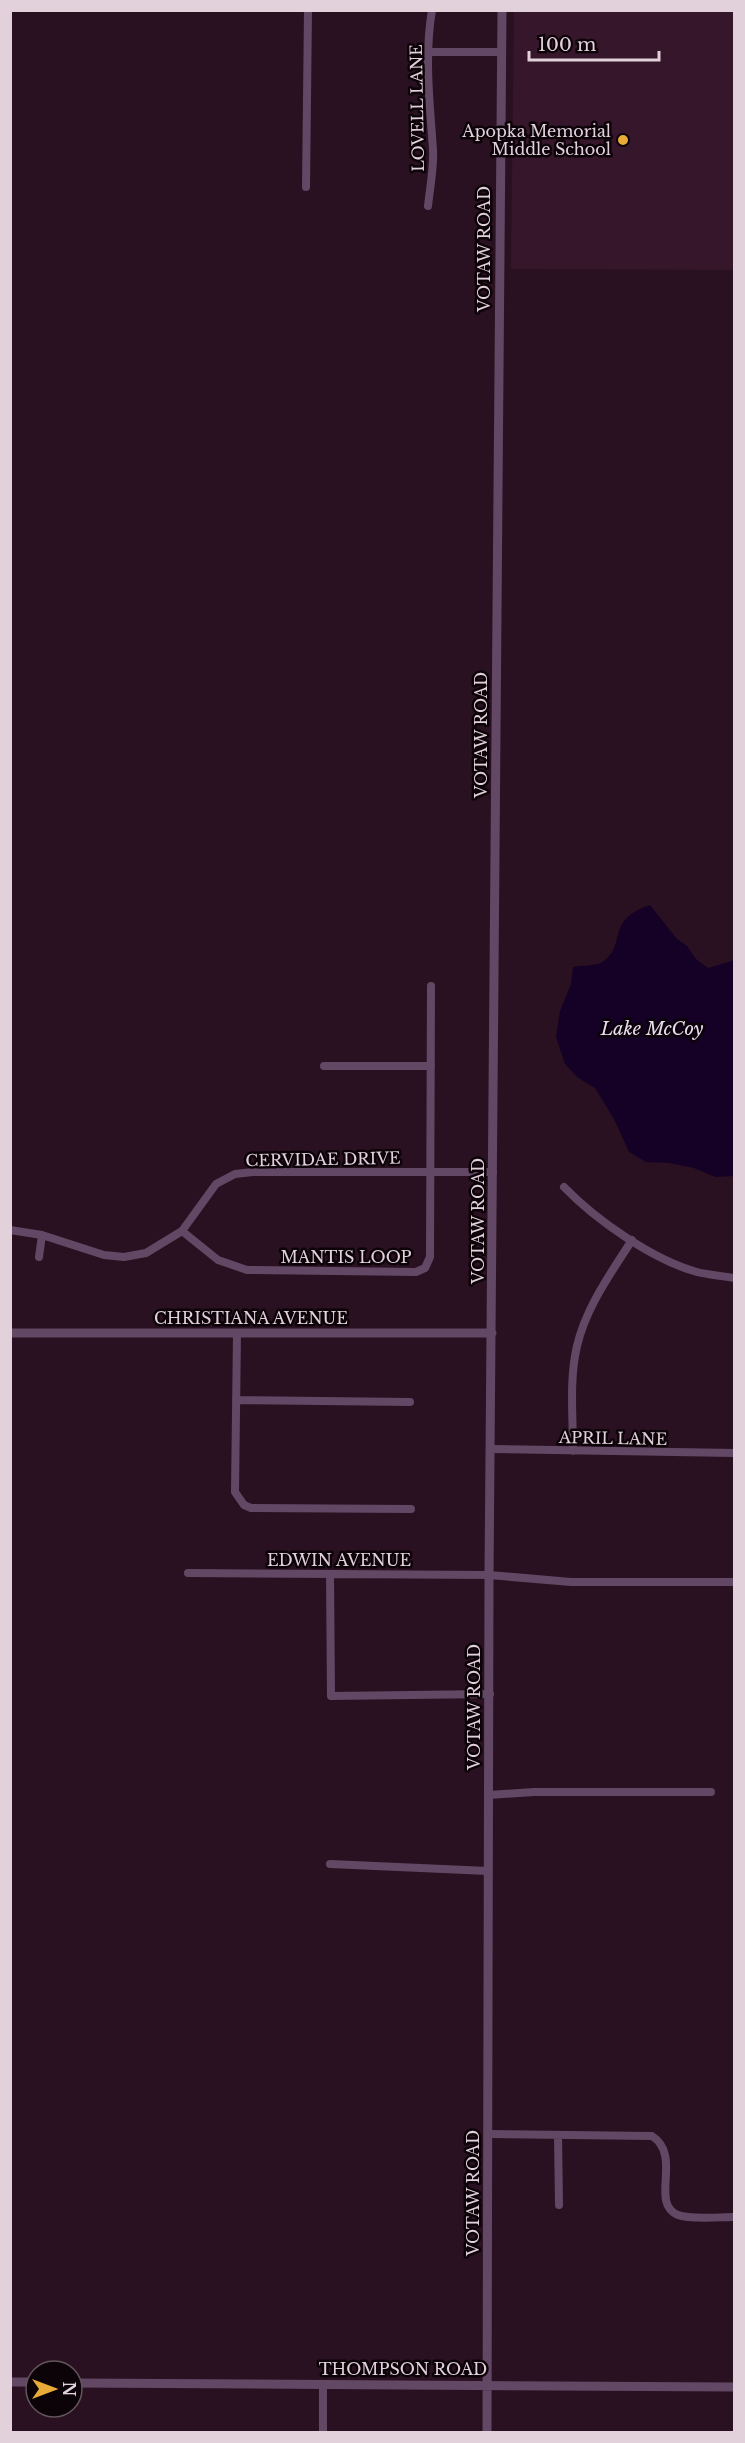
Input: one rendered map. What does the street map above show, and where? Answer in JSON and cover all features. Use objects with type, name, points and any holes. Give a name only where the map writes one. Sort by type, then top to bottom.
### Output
[{"type":"street","points":[[306,187],[308,10]]},
{"type":"street","name":"LOVELL LANE","points":[[428,206],[433,151],[428,52],[432,10]]},
{"type":"street","name":"VOTAW ROAD","points":[[487,2433],[489,1575],[502,10]]},
{"type":"street","points":[[428,52],[501,52]]},
{"type":"street","name":"MANTIS LOOP","points":[[182,1231],[218,1260],[247,1270],[416,1272],[425,1268],[430,1257],[431,986]]},
{"type":"street","points":[[324,1066],[431,1066]]},
{"type":"street","name":"CERVIDAE DRIVE","points":[[10,1230],[42,1235],[104,1255],[124,1257],[146,1253],[182,1231],[216,1184],[236,1174],[253,1172],[493,1172]]},
{"type":"street","points":[[564,1187],[580,1203],[632,1240],[678,1265],[698,1272],[735,1278]]},
{"type":"street","points":[[39,1257],[42,1235]]},
{"type":"street","points":[[573,1451],[573,1374],[577,1345],[586,1318],[632,1240]]},
{"type":"street","name":"CHRISTIANA AVENUE","points":[[10,1333],[492,1333]]},
{"type":"street","points":[[237,1333],[236,1492],[244,1505],[251,1508],[411,1509]]},
{"type":"street","points":[[236,1400],[410,1402]]},
{"type":"street","name":"APRIL LANE","points":[[491,1449],[735,1453]]},
{"type":"street","name":"EDWIN AVENUE","points":[[188,1573],[489,1575],[571,1582],[735,1582]]},
{"type":"street","points":[[330,1574],[331,1696],[490,1694]]},
{"type":"street","points":[[489,1795],[534,1792],[711,1792]]},
{"type":"street","points":[[330,1864],[488,1871]]},
{"type":"street","points":[[488,2134],[652,2136],[662,2142],[666,2153],[666,2201],[671,2211],[680,2216],[735,2217]]},
{"type":"street","points":[[558,2135],[559,2205]]},
{"type":"street","name":"THOMPSON ROAD","points":[[84,2383],[735,2387]]},
{"type":"street","points":[[323,2384],[323,2433]]},
{"type":"shaded area","name":"Apopka Memorial Middle School","points":[[514,11],[734,11],[734,270],[511,269]]},
{"type":"water","name":"Lake McCoy","points":[[650,905],[677,939],[708,968],[732,961],[734,957],[734,1176],[715,1177],[694,1168],[669,1163],[646,1162],[629,1152],[614,1119],[595,1088],[577,1077],[565,1064],[556,1037],[560,1011],[571,984],[573,967],[601,963],[614,949],[626,918]]},
{"type":"place","name":"Apopka Memorial Middle School","points":[[623,140]]}]
